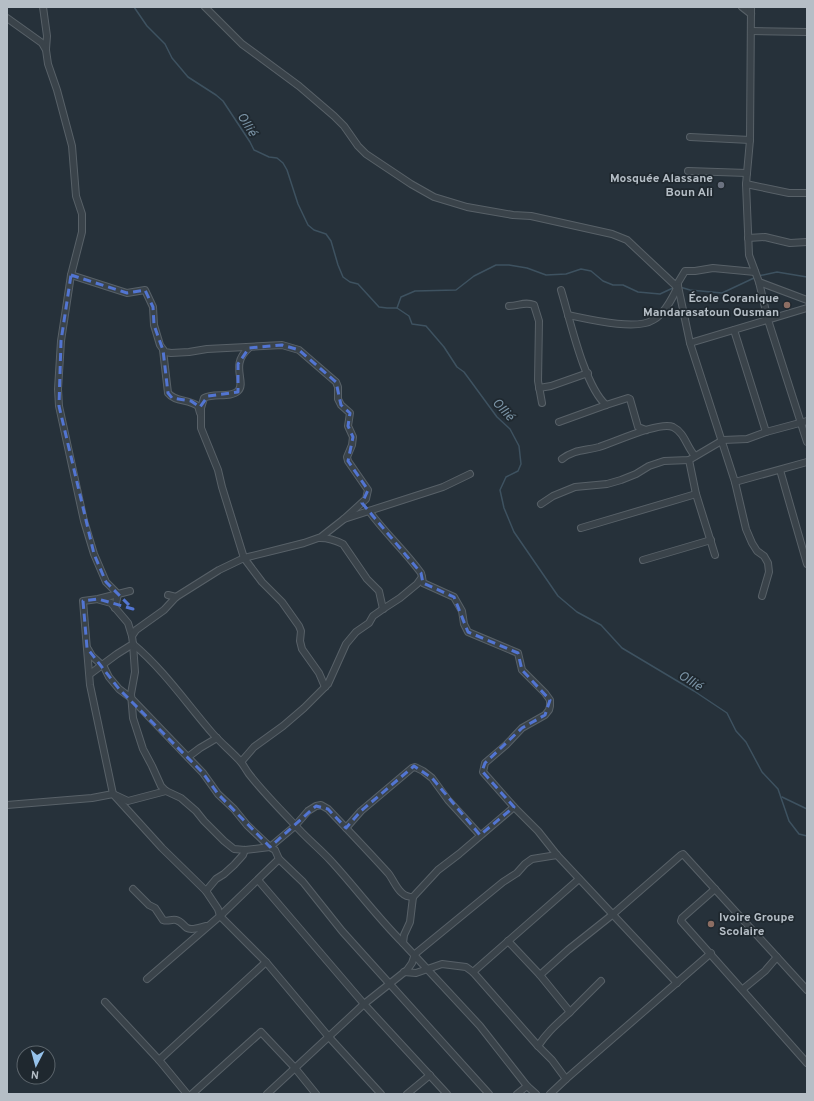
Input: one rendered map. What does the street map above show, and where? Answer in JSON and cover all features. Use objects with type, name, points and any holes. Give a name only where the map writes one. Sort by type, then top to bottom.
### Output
[{"type":"street","points":[[44,7],[48,64],[59,97],[72,146],[76,196],[82,214],[82,232],[71,275],[61,341],[58,389],[59,406],[84,521],[94,554],[106,582],[118,594]]},
{"type":"street","points":[[205,7],[242,44],[299,86],[334,116],[344,126],[358,146],[366,154],[411,184],[434,197],[467,207],[506,214],[531,216],[612,234],[627,240],[677,286],[690,343],[723,440],[735,482],[744,522],[752,543],[757,551],[764,556],[768,563],[770,572],[762,596]]},
{"type":"street","points":[[742,7],[751,10],[750,140],[746,184],[749,254],[759,282],[768,320],[804,422],[807,442]]},
{"type":"street","points":[[7,18],[42,43],[46,50]]},
{"type":"street","points":[[751,31],[807,32]]},
{"type":"street","points":[[690,137],[750,140]]},
{"type":"street","points":[[688,171],[747,173]]},
{"type":"street","points":[[746,184],[789,193],[807,193]]},
{"type":"street","points":[[748,238],[765,237],[790,244],[807,242]]},
{"type":"street","points":[[568,314],[620,324],[632,325],[647,322],[653,320],[662,312],[672,298],[685,271],[713,268],[755,272]]},
{"type":"street","points":[[71,275],[127,293],[145,290],[153,307],[154,324],[163,350],[168,393],[172,398],[191,401],[198,406],[201,416]]},
{"type":"street","points":[[759,282],[807,300]]},
{"type":"street","points":[[561,290],[572,331],[588,373],[594,388],[606,405]]},
{"type":"street","points":[[509,306],[516,306],[523,302],[534,305],[539,321],[538,381],[542,403]]},
{"type":"street","points":[[690,343],[807,308]]},
{"type":"street","points":[[734,330],[766,432]]},
{"type":"street","points":[[132,636],[136,630],[164,610],[176,597],[219,570],[244,558],[316,539],[334,528],[366,499],[368,490],[348,461],[347,457],[354,437],[348,426],[350,413],[341,405],[338,398],[338,387],[336,382],[299,350],[282,345],[207,349],[171,353],[163,350]]},
{"type":"street","points":[[248,348],[243,352],[238,364],[240,382],[238,390],[231,394],[208,396],[204,398],[202,403],[201,428],[218,470],[244,558],[262,582],[282,602],[298,626],[301,631],[300,641],[302,649],[319,672],[325,687]]},
{"type":"street","points":[[540,388],[551,386],[588,373]]},
{"type":"street","points":[[559,422],[626,398],[630,400],[638,427],[646,430]]},
{"type":"street","points":[[541,504],[553,496],[575,487],[606,484],[622,480],[649,466],[664,461],[689,460],[723,440],[746,439],[804,422]]},
{"type":"street","points":[[562,459],[569,453],[598,447],[646,430],[665,426],[671,426],[684,436],[690,451],[695,456]]},
{"type":"street","points":[[689,460],[696,494],[715,555]]},
{"type":"street","points":[[735,482],[807,462]]},
{"type":"street","points":[[780,470],[807,564]]},
{"type":"street","points":[[344,519],[443,486],[470,474]]},
{"type":"street","points":[[581,528],[696,494]]},
{"type":"street","points":[[368,511],[386,533],[405,552],[421,573],[423,583],[454,597],[462,611],[464,624],[468,632],[518,653],[522,670],[550,700],[549,710],[545,715],[522,728],[506,745],[485,763],[483,772],[514,808],[538,831],[557,855],[612,915],[677,983]]},
{"type":"street","points":[[316,539],[327,538],[343,544],[367,579],[379,591],[383,609]]},
{"type":"street","points":[[643,560],[710,540]]},
{"type":"street","points":[[241,762],[254,747],[283,726],[317,696],[328,684],[346,644],[356,632],[369,622],[373,616],[400,598],[417,584],[422,577]]},
{"type":"street","points":[[130,591],[83,601],[90,685],[113,794],[162,848],[206,891],[218,909],[220,916],[266,962],[328,1036],[381,1094]]},
{"type":"street","points":[[115,608],[118,594]]},
{"type":"street","points":[[168,595],[176,597]]},
{"type":"street","points":[[98,599],[111,603],[128,623],[132,636],[135,672],[131,698],[133,718],[143,749],[161,786],[166,791],[181,798],[196,811],[204,822],[224,841],[234,848],[245,850],[270,847],[295,826],[308,811],[320,805],[328,810],[389,874],[401,893],[406,896],[413,897]]},
{"type":"street","points":[[90,674],[133,644]]},
{"type":"street","points":[[133,644],[150,658],[165,678],[187,702],[195,714],[241,762],[250,775],[295,826],[330,860],[388,928],[480,1026],[527,1086],[536,1094]]},
{"type":"street","points":[[87,648],[92,656],[102,665],[119,689],[131,698],[203,772],[218,794],[234,808],[247,825],[275,850],[279,859],[303,882],[342,931],[489,1094]]},
{"type":"street","points":[[188,757],[217,738]]},
{"type":"street","points":[[346,828],[361,811],[406,772],[415,767],[432,778],[448,800],[480,835]]},
{"type":"street","points":[[7,805],[92,798],[113,794],[128,801],[166,791]]},
{"type":"street","points":[[403,943],[404,935],[410,922],[413,897],[438,870],[514,808]]},
{"type":"street","points":[[206,891],[216,878],[224,874],[234,865],[243,855],[245,850]]},
{"type":"street","points":[[540,975],[682,854],[807,990]]},
{"type":"street","points":[[266,1094],[364,1004],[404,972],[412,963],[414,954],[503,882],[517,873],[532,859],[557,855]]},
{"type":"street","points":[[147,979],[206,926],[220,916],[279,859]]},
{"type":"street","points":[[473,972],[579,879]]},
{"type":"street","points":[[258,880],[364,1004],[447,1094]]},
{"type":"street","points":[[133,889],[149,905],[155,908],[163,920],[168,922],[173,920],[180,921],[190,929],[206,926]]},
{"type":"street","points":[[715,889],[681,919],[807,1063]]},
{"type":"street","points":[[508,942],[540,975],[570,1012]]},
{"type":"street","points":[[550,1094],[711,954]]},
{"type":"street","points":[[743,989],[765,971],[777,957]]},
{"type":"street","points":[[159,1060],[266,962]]},
{"type":"street","points":[[404,972],[416,973],[442,964],[466,967],[473,972],[552,1060],[566,1079]]},
{"type":"street","points":[[538,1046],[546,1034],[601,981]]},
{"type":"street","points":[[105,1002],[159,1060],[187,1094]]},
{"type":"street","points":[[192,1094],[261,1032],[295,1068],[316,1094]]},
{"type":"street","points":[[407,1094],[430,1075]]},
{"type":"street","points":[[517,1094],[527,1086]]},
{"type":"highlighted area","points":[[71,275],[127,293],[145,290],[153,307],[154,325],[163,350],[168,393],[172,398],[191,401],[200,407],[208,396],[238,392],[238,364],[249,348],[282,345],[299,350],[336,382],[341,405],[350,413],[348,426],[353,437],[348,461],[368,490],[362,503],[421,573],[423,583],[454,597],[468,632],[518,653],[522,670],[550,700],[545,715],[522,728],[485,763],[482,771],[514,807],[480,835],[432,778],[414,766],[361,811],[346,828],[328,809],[316,806],[270,847],[218,794],[203,773],[119,689],[87,648],[83,601],[98,599],[133,609],[106,582],[94,554],[59,406],[61,341]]},
{"type":"waterway","name":"Ollié","points":[[134,7],[147,26],[165,44],[172,58],[188,77],[223,101],[254,150],[269,157],[277,158],[283,163],[287,170],[298,204],[308,225],[314,230],[326,234],[331,241],[343,277],[350,282],[358,284],[379,307],[397,308],[409,316],[412,324],[426,326],[444,347],[457,367],[464,372],[497,417],[510,429],[519,446],[521,464],[518,471],[506,477],[500,490],[504,508],[514,532],[558,596],[577,612],[601,625],[622,648],[694,691],[727,713],[736,731],[746,742],[762,772],[778,789],[789,821],[799,834],[807,836]]},
{"type":"waterway","points":[[397,308],[401,297],[415,291],[456,290],[474,276],[496,265],[509,265],[527,268],[546,275],[566,274],[581,269],[591,271],[603,281],[613,285],[623,285],[638,292],[660,294],[675,287]]},
{"type":"waterway","points":[[758,276],[777,272],[807,277]]},
{"type":"waterway","points":[[680,287],[690,290],[722,293],[754,278]]},
{"type":"waterway","points":[[782,797],[807,809]]},
{"type":"place","name":"Mosquée Alassane Boun Ali","points":[[721,185]]},
{"type":"place","name":"École Coranique Mandarasatoun Ousman","points":[[787,305]]},
{"type":"place","name":"Ivoire Groupe Scolaire","points":[[711,924]]}]
